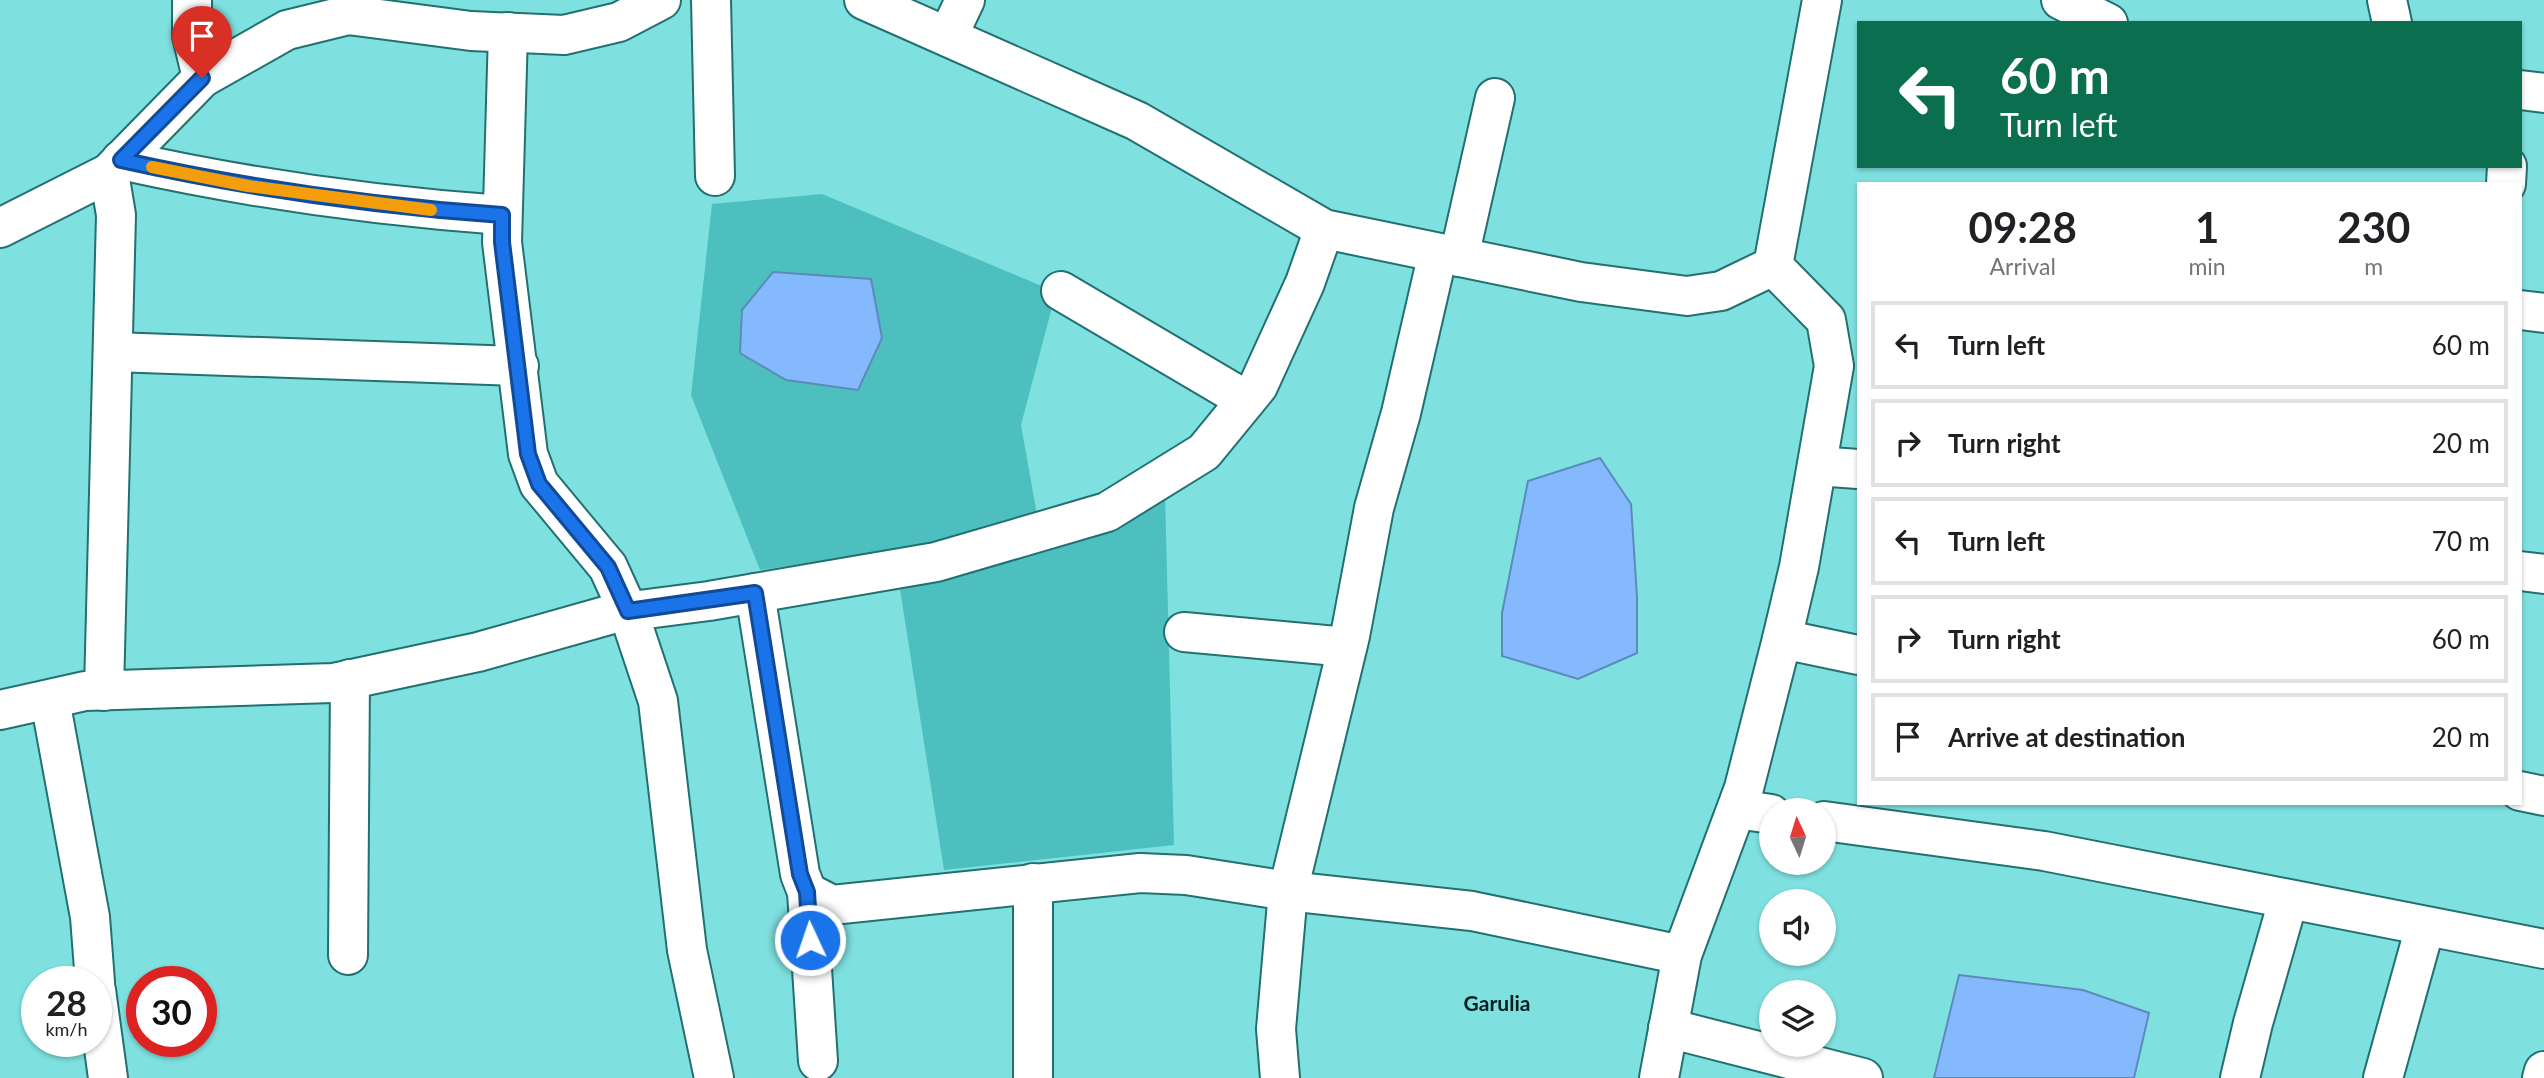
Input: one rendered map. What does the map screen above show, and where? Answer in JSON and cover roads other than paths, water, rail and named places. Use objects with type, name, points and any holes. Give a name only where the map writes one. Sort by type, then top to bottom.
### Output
[{"type":"street","points":[[192,0],[192,36],[202,78]]},
{"type":"street","points":[[0,228],[115,166],[202,78],[287,30],[348,7],[490,21],[564,35],[620,22],[661,0]]},
{"type":"street","points":[[711,0],[715,176]]},
{"type":"street","points":[[864,0],[1137,121],[1324,229],[1581,282],[1687,296],[1721,290],[1773,266]]},
{"type":"street","points":[[948,36],[965,0]]},
{"type":"street","points":[[2061,0],[2104,21]]},
{"type":"street","points":[[2388,0],[2392,21]]},
{"type":"street","points":[[1773,266],[1817,1]]},
{"type":"street","points":[[490,21],[502,242],[528,454],[539,484],[608,567],[628,611],[658,701],[688,950],[714,1078]]},
{"type":"street","points":[[2522,90],[2544,93]]},
{"type":"street","points":[[1280,1078],[1276,1029],[1288,891],[1347,648],[1374,508],[1495,98]]},
{"type":"street","points":[[115,166],[411,208],[502,215]]},
{"type":"street","points":[[104,691],[115,166]]},
{"type":"street","points":[[0,710],[85,691],[333,683],[478,652],[628,611],[755,593],[936,562],[1107,512],[1204,452],[1258,386],[1305,283],[1324,229]]},
{"type":"street","points":[[1658,1078],[1682,955],[1754,811],[1782,639],[1799,567],[1834,366],[1845,337],[1773,266]]},
{"type":"street","points":[[1061,291],[1246,400]]},
{"type":"street","points":[[2522,310],[2544,313]]},
{"type":"street","points":[[113,352],[519,366]]},
{"type":"street","points":[[1817,466],[1857,468]]},
{"type":"street","points":[[2522,571],[2544,574]]},
{"type":"street","points":[[755,593],[800,874],[807,892],[818,1061]]},
{"type":"street","points":[[1184,632],[1347,648]]},
{"type":"street","points":[[1782,639],[1857,655]]},
{"type":"street","points":[[348,955],[350,679]]},
{"type":"street","points":[[50,700],[90,917],[95,966]]},
{"type":"street","points":[[2522,791],[2544,796]]},
{"type":"street","points":[[1836,823],[2044,851],[2288,901],[2544,948]]},
{"type":"street","points":[[807,892],[832,905],[1140,873],[1186,875],[1288,891],[1472,911],[1682,955]]},
{"type":"street","points":[[1033,883],[1033,1078]]},
{"type":"street","points":[[2240,1078],[2288,901]]},
{"type":"street","points":[[2383,1078],[2425,927]]},
{"type":"street","points":[[1668,1028],[1863,1078]]},
{"type":"street","points":[[105,1057],[108,1078]]},
{"type":"street","points":[[2542,1078],[2544,1071]]},
{"type":"district","name":"Garulia","points":[[1497,1002]]}]
